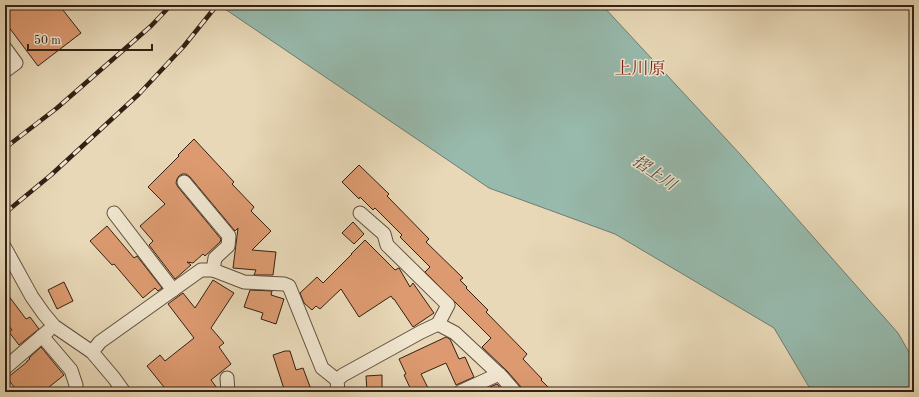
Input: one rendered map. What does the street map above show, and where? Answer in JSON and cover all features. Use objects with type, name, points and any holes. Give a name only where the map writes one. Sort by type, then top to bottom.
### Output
[{"type":"street","points":[[5,48],[16,63],[5,71]]},
{"type":"street","points":[[184,182],[228,236],[228,246],[215,258],[213,270]]},
{"type":"street","points":[[114,213],[173,290]]},
{"type":"street","points":[[92,352],[100,342],[201,270],[213,270],[244,282],[284,284],[289,286],[322,368],[337,386],[421,332],[438,324],[448,305],[387,245],[384,234],[360,213]]},
{"type":"street","points":[[5,248],[32,297],[44,314],[54,326],[92,352],[124,392]]},
{"type":"street","points":[[438,324],[455,333],[499,374],[515,392]]},
{"type":"street","points":[[5,368],[54,326]]},
{"type":"street","points":[[42,336],[71,370],[76,385],[75,392]]},
{"type":"street","points":[[460,392],[499,374]]},
{"type":"street","points":[[227,378],[228,392]]},
{"type":"water","name":"摺上川","points":[[219,5],[602,5],[740,154],[898,333],[914,361],[914,392],[812,392],[774,328],[615,234],[489,188]]},
{"type":"building","points":[[16,5],[59,5],[81,33],[38,66],[5,22],[5,13]]},
{"type":"building","points":[[194,139],[234,182],[232,184],[254,207],[251,211],[271,231],[252,250],[276,252],[273,275],[254,275],[256,270],[233,268],[238,228],[235,231],[186,174],[182,174],[177,179],[176,183],[178,187],[221,239],[220,242],[205,256],[203,254],[193,263],[187,262],[191,265],[175,279],[149,245],[153,241],[140,226],[165,204],[148,187]]},
{"type":"building","points":[[359,165],[389,194],[387,196],[429,239],[426,242],[463,278],[460,280],[467,287],[466,288],[488,310],[486,312],[527,354],[523,359],[553,392],[523,392],[521,387],[508,372],[482,347],[491,338],[425,272],[430,267],[400,237],[402,235],[375,208],[373,210],[360,197],[359,199],[342,182]]},
{"type":"building","points":[[353,222],[364,234],[354,244],[342,233]]},
{"type":"building","points":[[107,226],[134,258],[137,256],[162,288],[158,291],[155,288],[143,298],[114,264],[112,265],[90,241]]},
{"type":"building","points":[[365,240],[395,270],[399,268],[410,287],[413,283],[434,313],[413,327],[391,296],[359,317],[341,289],[320,309],[316,306],[312,310],[304,303],[300,293],[317,277],[323,283]]},
{"type":"building","points":[[213,280],[234,293],[211,328],[224,343],[219,347],[231,364],[211,380],[220,392],[168,392],[147,366],[160,355],[165,361],[194,338],[168,304],[183,293],[195,308]]},
{"type":"building","points":[[64,282],[73,301],[57,309],[48,290]]},
{"type":"building","points":[[250,290],[272,291],[271,295],[284,299],[276,324],[261,319],[263,313],[244,307]]},
{"type":"building","points":[[5,291],[26,319],[30,317],[39,329],[19,345],[9,332],[12,330],[5,321]]},
{"type":"building","points":[[446,337],[450,339],[459,359],[465,357],[474,377],[456,385],[446,363],[421,374],[430,392],[412,392],[404,375],[406,374],[399,359]]},
{"type":"building","points":[[41,347],[64,375],[43,392],[18,392],[7,378],[27,362],[30,359],[29,358]]},
{"type":"building","points":[[290,351],[296,370],[303,368],[312,392],[285,392],[273,355]]},
{"type":"building","points":[[382,375],[382,392],[367,392],[366,376]]},
{"type":"building","points":[[497,384],[504,392],[479,392]]},
{"type":"railway","points":[[5,148],[57,108],[151,26],[171,5]]},
{"type":"railway","points":[[5,213],[51,175],[139,94],[184,46],[217,5]]},
{"type":"district","name":"上川原","points":[[640,68]]}]
